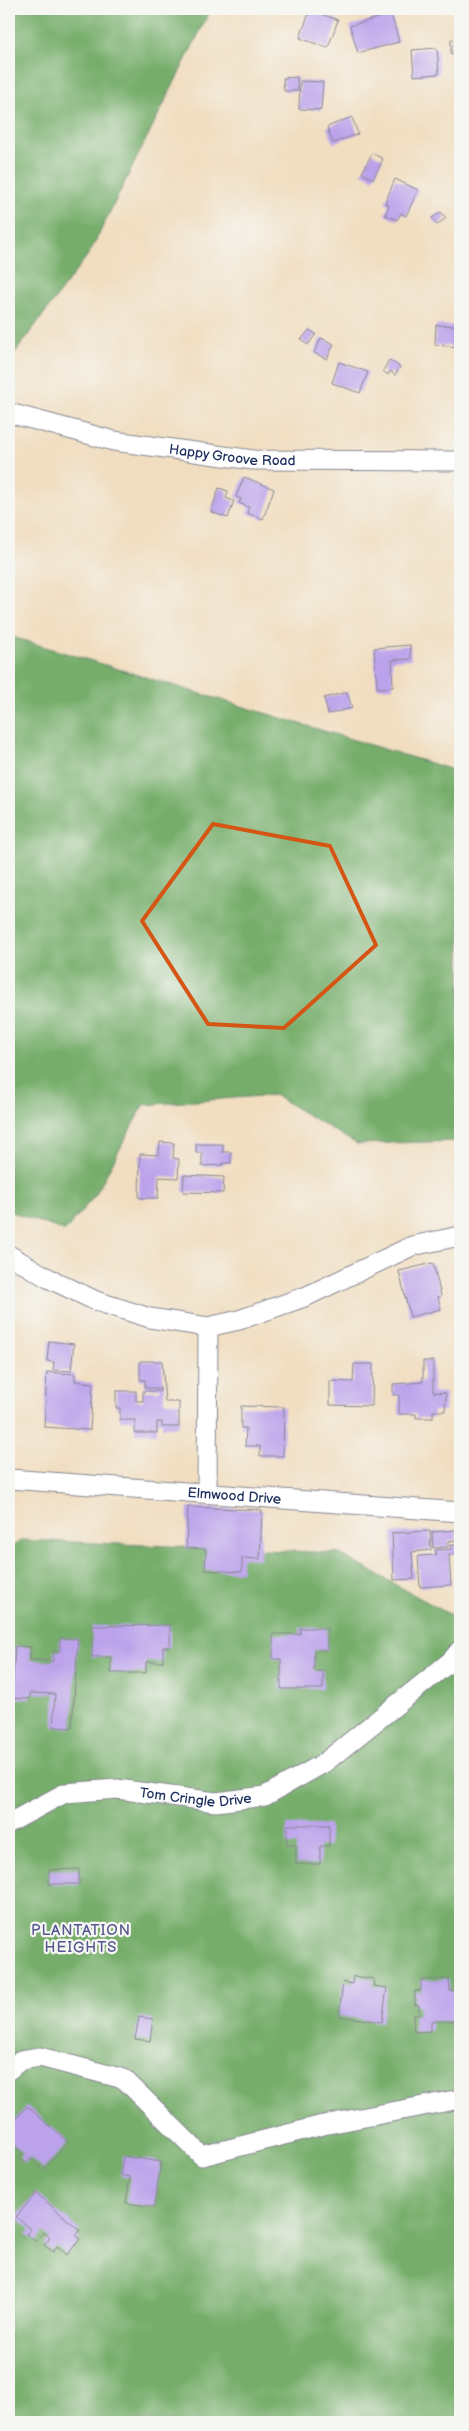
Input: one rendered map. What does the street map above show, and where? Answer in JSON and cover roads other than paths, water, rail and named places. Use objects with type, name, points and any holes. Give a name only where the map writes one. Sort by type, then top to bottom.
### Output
[{"type":"street","name":"Happy Groove Road","points":[[9,413],[114,441],[253,460],[460,461]]},
{"type":"street","points":[[9,1256],[48,1278],[96,1301],[150,1318],[208,1327],[239,1320],[307,1296],[412,1246],[460,1236]]},
{"type":"street","points":[[207,1492],[208,1327]]},
{"type":"street","name":"Elmwood Drive","points":[[9,1479],[460,1512]]},
{"type":"street","name":"Tom Cringle Drive","points":[[9,1822],[65,1793],[117,1789],[216,1802],[265,1796],[324,1763],[451,1662],[460,1650]]},
{"type":"street","points":[[9,2070],[21,2060],[40,2057],[124,2079],[202,2156],[323,2125],[460,2099]]},
{"type":"district","name":"PLANTATION HEIGHTS","points":[[81,1938]]}]
